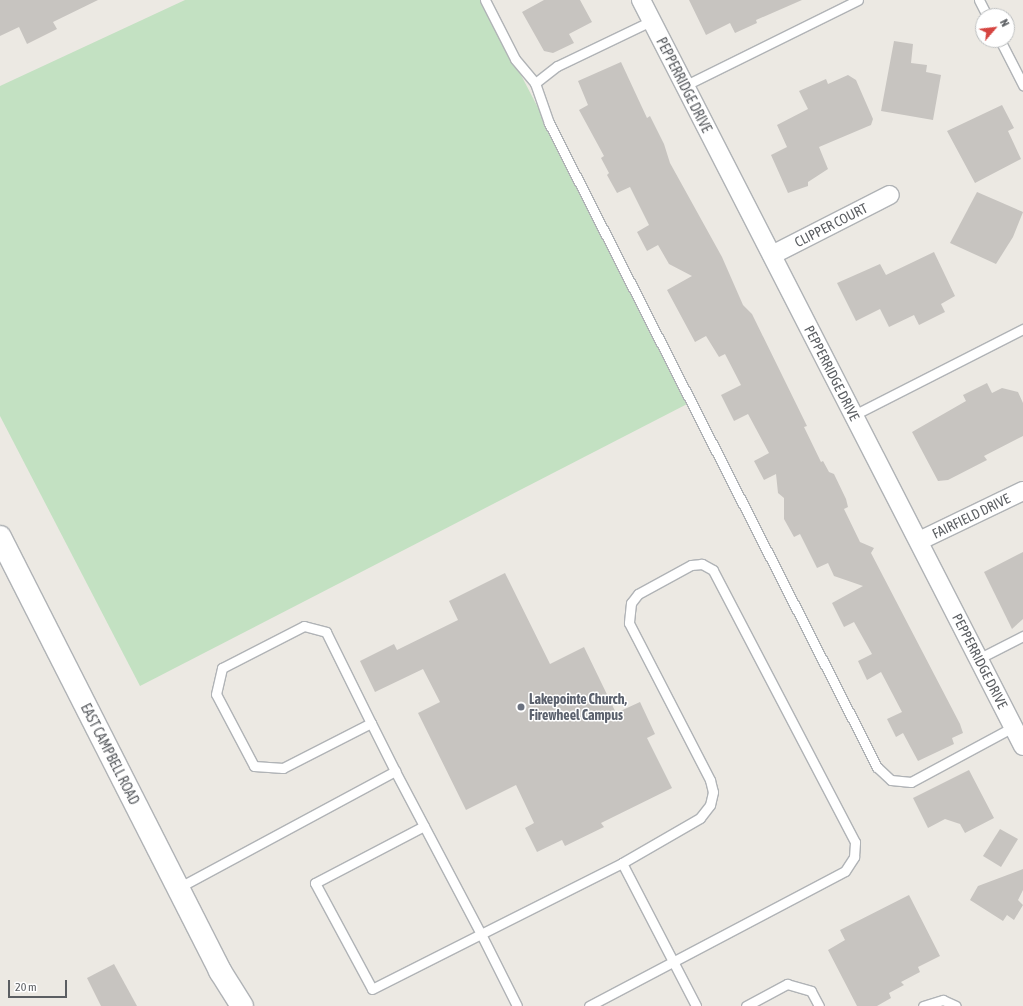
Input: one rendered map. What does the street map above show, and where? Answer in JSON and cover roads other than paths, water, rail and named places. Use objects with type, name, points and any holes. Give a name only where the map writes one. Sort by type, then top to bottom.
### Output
[{"type":"main road","name":"EAST CAMPBELL ROAD","points":[[0,537],[220,971],[242,1006]]},
{"type":"main road","name":"EAST CAMPBELL ROAD","points":[[220,971],[233,1006]]},
{"type":"street","name":"PEPPERRIDGE DRIVE","points":[[641,0],[1023,746]]},
{"type":"street","name":"CLIPPER COURT","points":[[772,255],[890,195]]},
{"type":"street","name":"FAIRFIELD DRIVE","points":[[919,541],[1023,491]]},
{"type":"lane","points":[[485,0],[515,59],[535,83],[549,123],[877,768],[891,780],[911,782],[1013,727]]},
{"type":"lane","points":[[684,86],[858,0]]},
{"type":"lane","points":[[535,83],[557,66],[651,21]]},
{"type":"lane","points":[[1004,48],[1023,85]]},
{"type":"lane","points":[[854,415],[1023,330]]},
{"type":"lane","points":[[424,826],[315,883],[372,989],[622,862],[700,818],[710,805],[713,792],[710,780],[629,623],[631,603],[638,594],[691,565],[702,564],[713,570],[855,842],[854,857],[845,871],[588,1006]]},
{"type":"lane","points":[[371,722],[283,768],[254,766],[216,694],[222,668],[304,626],[326,632],[371,722],[394,770],[481,934],[517,1006]]},
{"type":"lane","points":[[978,659],[1023,636]]},
{"type":"lane","points":[[178,888],[394,770]]},
{"type":"lane","points":[[622,862],[696,1006]]},
{"type":"lane","points":[[746,1006],[787,984],[811,990],[820,1006]]},
{"type":"lane","points":[[923,1006],[943,1000],[956,1006]]},
{"type":"place","name":"Lakepointe Church, Firewheel Campus","points":[[521,707]]}]
